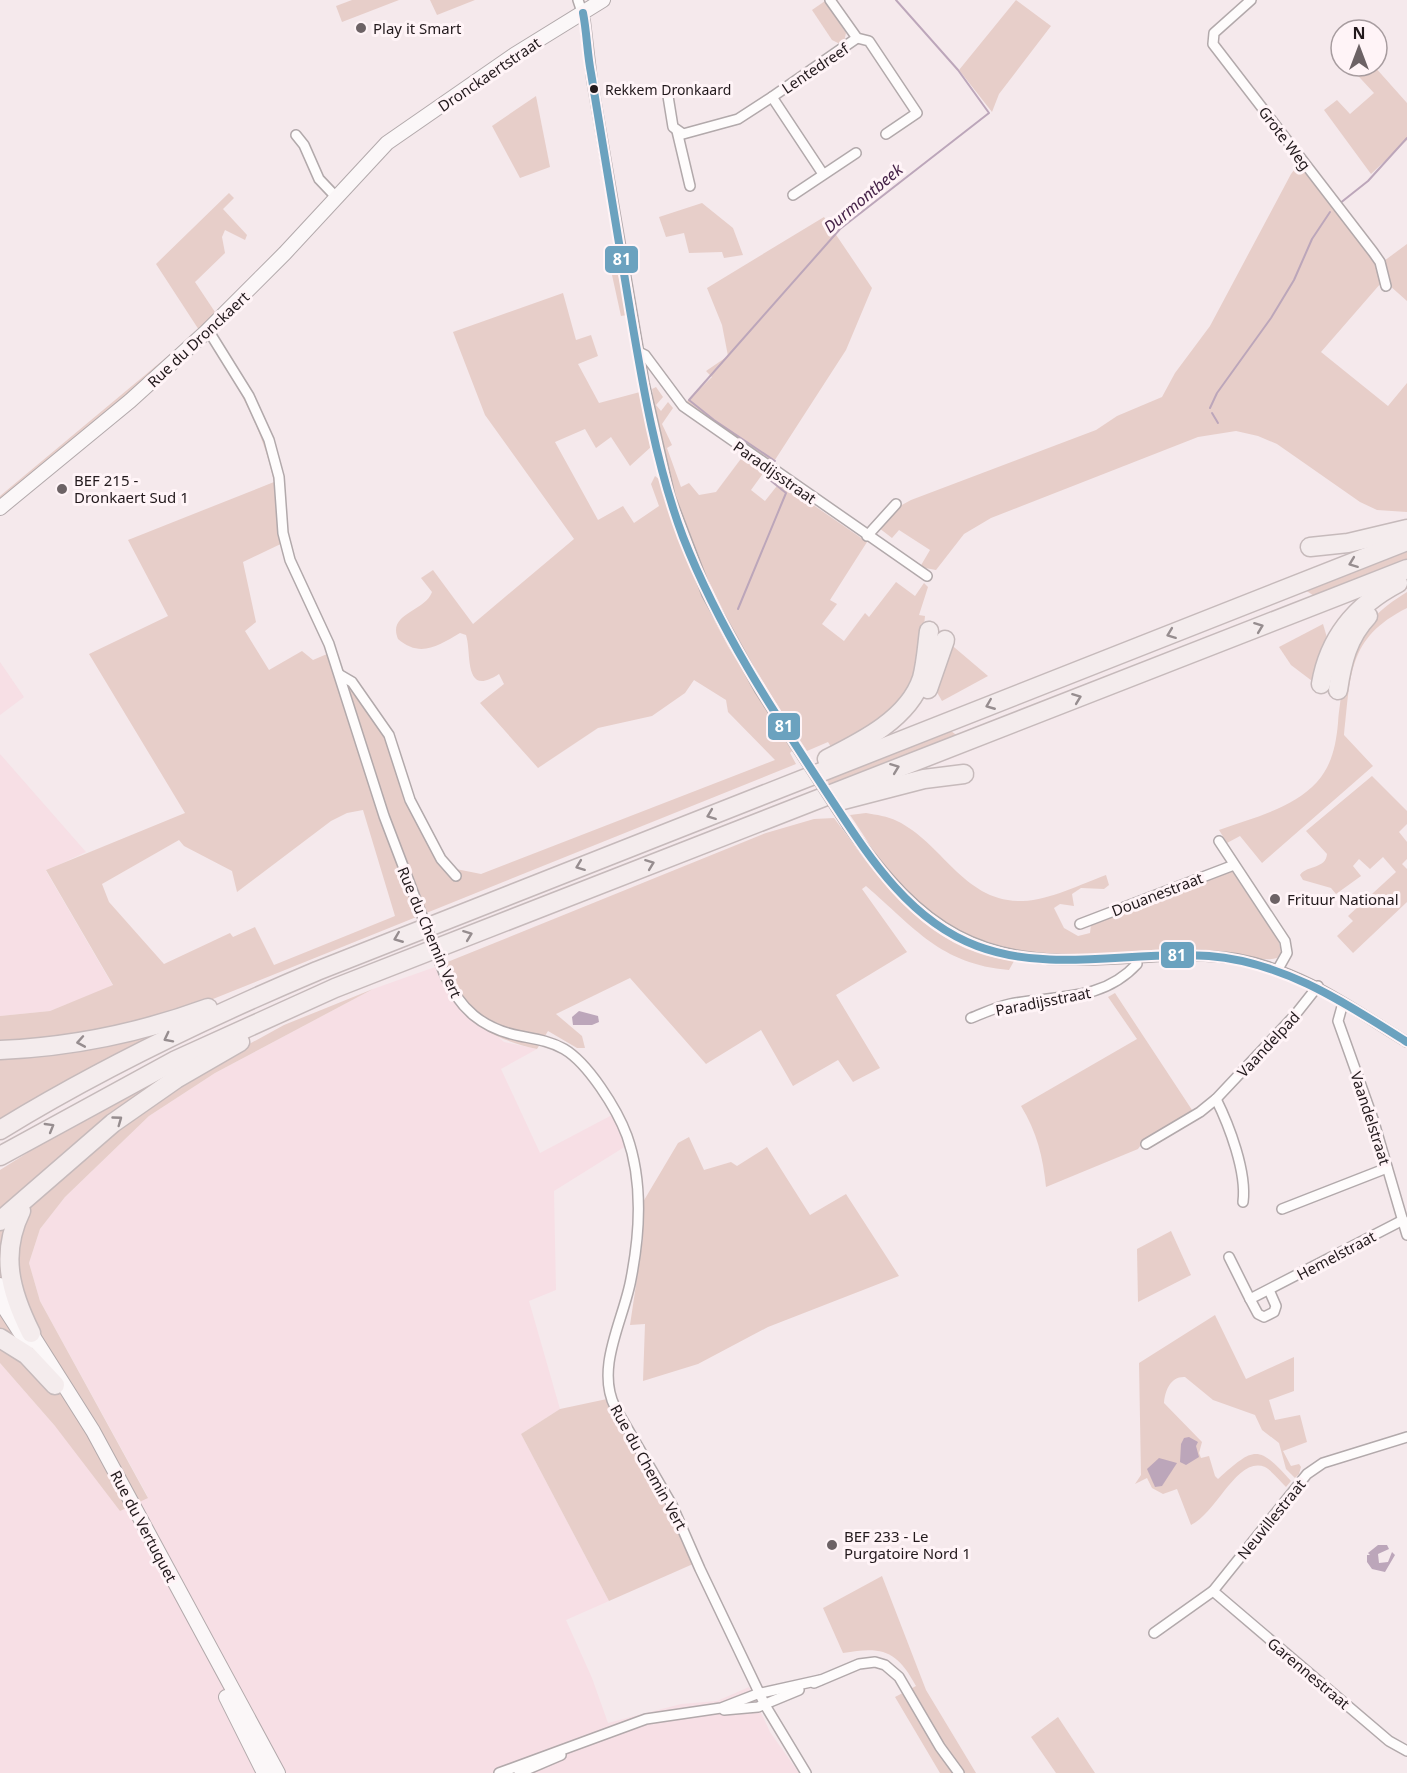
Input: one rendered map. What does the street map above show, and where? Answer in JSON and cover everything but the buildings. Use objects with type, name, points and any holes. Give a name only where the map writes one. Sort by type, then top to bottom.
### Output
[{"type":"highway","points":[[1310,547],[1348,543],[1407,529]]},
{"type":"highway","points":[[0,1130],[84,1082],[177,1034],[317,971],[1407,541]]},
{"type":"highway","points":[[0,1156],[91,1104],[183,1056],[276,1013],[394,964],[1407,569]]},
{"type":"highway","points":[[1407,578],[1378,593],[1346,624],[1332,644],[1329,687],[1341,666],[1355,632],[1377,606],[1407,585]]},
{"type":"highway","points":[[738,804],[780,780],[805,770],[886,724],[906,706],[922,677],[937,635]]},
{"type":"highway","points":[[722,836],[752,831],[873,791],[924,779],[964,774]]},
{"type":"highway","points":[[0,1221],[113,1123],[188,1072],[252,1035],[353,988],[394,964]]},
{"type":"highway","points":[[0,1050],[66,1044],[123,1034],[174,1020],[284,979],[317,971]]},
{"type":"highway","points":[[32,1333],[8,1285],[3,1262],[3,1247],[10,1225],[57,1171]]},
{"type":"highway","points":[[0,1338],[27,1355],[55,1386]]},
{"type":"street","name":"Dronckaertstraat","points":[[378,152],[387,143],[580,6],[603,0]]},
{"type":"street","name":"Lentedreef","points":[[830,0],[857,38],[869,41],[917,112],[886,134]]},
{"type":"street","name":"Grote Weg","points":[[1251,0],[1214,33],[1213,44],[1373,252],[1380,262],[1386,286]]},
{"type":"street","points":[[580,6],[655,438],[670,497],[688,548],[727,634],[848,826],[890,882],[916,908],[943,929],[968,942],[1016,955],[1058,960],[1213,956],[1278,969],[1318,986],[1407,1042]]},
{"type":"street","name":"Lentedreef","points":[[677,131],[683,134],[720,126],[738,119],[857,38]]},
{"type":"street","points":[[667,90],[673,127],[677,131],[690,186]]},
{"type":"street","name":"Lentedreef","points":[[772,97],[823,174]]},
{"type":"street","points":[[296,135],[304,145],[319,179],[337,198]]},
{"type":"street","name":"Rue du Dronckaert","points":[[0,508],[124,407],[208,330],[337,198],[378,152]]},
{"type":"street","points":[[793,195],[856,153]]},
{"type":"street","name":"Rue du Chemin Vert","points":[[208,330],[249,396],[266,431],[279,477],[288,554],[340,675],[384,816],[444,973],[461,1004],[482,1023],[506,1033],[558,1046],[575,1057],[624,1128],[637,1181],[639,1210],[631,1280],[608,1366],[608,1390],[615,1407],[677,1513],[700,1569],[765,1705],[806,1773]]},
{"type":"street","name":"Paradijsstraat","points":[[639,352],[645,355],[683,406],[927,576]]},
{"type":"street","points":[[867,536],[896,504]]},
{"type":"street","name":"Rue du Chemin Vert","points":[[340,675],[352,682],[389,735],[410,800],[441,858],[456,876]]},
{"type":"street","points":[[1219,841],[1285,941],[1287,953],[1278,969]]},
{"type":"street","name":"Douanestraat","points":[[1080,924],[1234,865]]},
{"type":"street","name":"Paradijsstraat","points":[[971,1018],[1011,1004],[1058,1000],[1093,992],[1128,974],[1137,964],[1136,957]]},
{"type":"street","name":"Vaandelpad","points":[[1146,1144],[1200,1112],[1216,1099],[1289,1023],[1318,986]]},
{"type":"street","name":"Vaandelstraat","points":[[1343,1003],[1338,1021],[1407,1235]]},
{"type":"street","points":[[1216,1099],[1226,1120],[1237,1154],[1243,1202]]},
{"type":"street","points":[[1282,1209],[1387,1168]]},
{"type":"street","name":"Hemelstraat","points":[[1250,1299],[1402,1220]]},
{"type":"street","points":[[1229,1257],[1258,1314],[1264,1317],[1274,1312],[1276,1306],[1269,1290]]},
{"type":"street","name":"Rue du Vertuquet","points":[[0,1285],[93,1431],[278,1773]]},
{"type":"street","name":"Rue du Vertuquet","points":[[0,1301],[55,1386],[115,1488],[264,1773]]},
{"type":"street","name":"Neuvillestraat","points":[[1154,1632],[1213,1591],[1307,1474],[1323,1462],[1407,1437]]},
{"type":"street","name":"Garennestraat","points":[[1213,1591],[1389,1741],[1407,1751]]},
{"type":"street","points":[[500,1773],[662,1715],[747,1709],[765,1705],[859,1664],[875,1662],[885,1665],[899,1677],[940,1747],[952,1773]]},
{"type":"street","points":[[709,1710],[760,1694],[820,1680]]},
{"type":"street","points":[[519,1773],[621,1728]]},
{"type":"street","points":[[940,1747],[959,1773]]},
{"type":"shaded area","points":[[352,0],[399,0],[342,22],[336,6]]},
{"type":"shaded area","points":[[430,0],[475,0],[437,15]]},
{"type":"shaded area","points":[[1016,0],[1051,26],[999,94],[992,112],[959,70]]},
{"type":"shaded area","points":[[825,1],[846,33],[844,42],[840,44],[832,40],[812,10]]},
{"type":"shaded area","points":[[1360,78],[1385,78],[1407,103],[1407,140],[1371,174],[1324,110],[1337,100],[1350,114],[1374,93]]},
{"type":"shaded area","points":[[536,96],[550,167],[520,178],[492,126]]},
{"type":"shaded area","points":[[1301,161],[1377,260],[1381,283],[1321,352],[1388,406],[1407,383],[1407,512],[1377,510],[1360,502],[1277,444],[1258,436],[1236,431],[1198,437],[991,518],[964,534],[936,570],[920,567],[930,550],[899,530],[892,538],[879,528],[900,506],[911,500],[1096,430],[1117,416],[1162,397],[1175,373],[1210,326],[1291,174]]},
{"type":"shaded area","points":[[229,193],[234,198],[223,209],[247,235],[245,240],[225,230],[222,237],[225,253],[195,282],[217,315],[206,340],[173,373],[0,515],[0,496],[199,330],[156,264]]},
{"type":"shaded area","points":[[702,203],[733,228],[743,255],[724,258],[722,252],[689,253],[684,233],[666,237],[659,217]]},
{"type":"shaded area","points":[[824,217],[872,288],[846,350],[773,463],[686,402],[712,377],[706,371],[728,356],[722,325],[707,288]]},
{"type":"shaded area","points":[[1407,244],[1407,301],[1389,285],[1384,261]]},
{"type":"shaded area","points":[[618,274],[627,315],[621,316],[612,275]]},
{"type":"shaded area","points":[[563,293],[576,340],[591,335],[598,356],[578,364],[599,403],[640,392],[652,446],[630,466],[611,437],[596,448],[585,429],[555,442],[598,520],[623,506],[634,523],[659,506],[651,484],[655,476],[660,480],[702,597],[728,646],[792,751],[790,753],[796,764],[203,1003],[156,1033],[0,1120],[0,1016],[50,1011],[113,985],[46,870],[185,813],[89,654],[168,616],[128,540],[274,482],[255,422],[225,366],[265,421],[287,541],[243,562],[256,622],[245,631],[269,670],[302,651],[313,660],[334,651],[354,691],[385,734],[405,798],[446,861],[456,869],[481,874],[775,760],[728,712],[726,700],[694,680],[685,693],[652,716],[598,728],[538,768],[480,703],[504,684],[499,674],[480,681],[474,677],[471,671],[466,635],[460,633],[437,646],[421,649],[406,645],[398,639],[396,630],[402,618],[428,599],[432,592],[421,578],[433,570],[473,624],[574,539],[485,415],[453,332]],"holes":[[[363,810],[395,916],[274,965],[255,927],[233,937],[230,933],[164,964],[109,902],[102,884],[179,840],[184,846],[232,871],[237,892],[331,821],[347,813]]]},
{"type":"shaded area","points":[[656,387],[663,397],[656,405],[661,411],[668,402],[673,408],[662,424],[672,445],[667,448],[681,487],[689,483],[699,495],[716,492],[743,456],[764,472],[751,490],[765,501],[780,482],[867,542],[830,600],[837,604],[822,624],[844,641],[865,613],[869,617],[896,582],[915,596],[924,583],[928,587],[919,615],[925,616],[919,673],[897,709],[831,747],[828,742],[807,751],[729,623],[689,534],[660,440],[652,389]]},
{"type":"shaded area","points":[[1407,547],[1407,563],[1317,598],[1301,587]]},
{"type":"shaded area","points":[[1407,592],[1407,608],[1373,632],[1356,660],[1351,676],[1344,735],[1373,766],[1262,863],[1240,836],[1227,843],[1219,830],[1284,806],[1317,782],[1330,762],[1344,681],[1354,647],[1362,632],[1374,618]]},
{"type":"shaded area","points":[[1323,624],[1328,641],[1316,684],[1291,665],[1279,647]]},
{"type":"shaded area","points":[[948,642],[988,676],[942,701],[934,687]]},
{"type":"shaded area","points":[[0,662],[24,697],[0,715]]},
{"type":"shaded area","points":[[947,728],[959,737],[830,786],[825,777]]},
{"type":"shaded area","points":[[0,754],[86,852],[46,871],[113,986],[50,1011],[0,1016]]},
{"type":"shaded area","points":[[1372,776],[1407,811],[1407,824],[1399,832],[1407,842],[1407,859],[1402,864],[1407,869],[1407,902],[1353,953],[1337,936],[1353,921],[1348,916],[1396,872],[1383,857],[1370,869],[1359,859],[1353,866],[1361,876],[1336,894],[1331,888],[1303,880],[1300,875],[1320,865],[1326,859],[1327,854],[1306,831]]},
{"type":"shaded area","points":[[866,813],[893,819],[913,831],[969,882],[1003,899],[1023,901],[1044,898],[1106,875],[1109,885],[1104,889],[1081,888],[1072,894],[1074,906],[1060,904],[1054,908],[1064,928],[1078,936],[1090,933],[1091,925],[1232,871],[1279,942],[1281,953],[1277,958],[1267,959],[1181,949],[1068,955],[1042,954],[993,944],[948,924],[908,894],[891,875],[850,815]]},
{"type":"shaded area","points":[[834,818],[896,897],[934,930],[978,953],[1014,961],[1009,970],[964,960],[946,952],[930,942],[866,886],[862,889],[907,952],[836,995],[880,1068],[853,1082],[838,1060],[793,1086],[761,1030],[706,1064],[630,978],[556,1014],[582,1036],[585,1048],[577,1048],[548,1031],[537,1049],[518,1044],[487,1031],[463,1012],[444,985],[435,967],[766,833],[814,819]]},
{"type":"shaded area","points":[[435,967],[447,992],[504,1042],[537,1049],[501,1069],[540,1153],[612,1115],[621,1128],[626,1146],[554,1191],[556,1290],[529,1301],[560,1409],[521,1434],[609,1601],[566,1620],[592,1678],[608,1723],[681,1704],[717,1701],[749,1687],[770,1732],[799,1773],[0,1773],[0,1363],[55,1426],[148,1497],[40,1301],[29,1263],[40,1229],[65,1197],[149,1116],[215,1073],[373,989]]},
{"type":"shaded area","points":[[373,989],[215,1073],[149,1116],[65,1197],[40,1229],[29,1263],[40,1301],[148,1498],[120,1511],[55,1426],[0,1363],[0,1170],[94,1111],[197,1057],[209,1066],[284,1025]]},
{"type":"shaded area","points":[[1115,993],[1194,1113],[1143,1142],[1138,1149],[1046,1187],[1038,1145],[1021,1106],[1137,1039],[1108,997]]},
{"type":"shaded area","points":[[579,1011],[598,1016],[599,1022],[592,1025],[573,1025],[572,1017]]},
{"type":"shaded area","points":[[689,1137],[704,1170],[731,1162],[737,1166],[767,1147],[810,1215],[846,1194],[899,1276],[768,1327],[698,1364],[643,1381],[645,1324],[630,1325],[643,1238],[643,1202],[678,1143]]},
{"type":"shaded area","points":[[1171,1231],[1191,1275],[1138,1302],[1137,1249]]},
{"type":"shaded area","points":[[1215,1315],[1246,1379],[1294,1357],[1294,1391],[1269,1400],[1275,1420],[1300,1415],[1307,1442],[1283,1451],[1291,1466],[1299,1464],[1301,1467],[1295,1478],[1286,1469],[1279,1443],[1262,1430],[1255,1415],[1213,1400],[1185,1377],[1172,1381],[1167,1389],[1164,1403],[1202,1442],[1199,1453],[1201,1458],[1209,1456],[1218,1479],[1240,1461],[1256,1454],[1271,1461],[1291,1481],[1286,1487],[1265,1467],[1255,1466],[1245,1470],[1236,1477],[1210,1509],[1191,1525],[1177,1489],[1163,1494],[1152,1488],[1147,1478],[1135,1484],[1141,1475],[1139,1363]]},
{"type":"shaded area","points":[[607,1399],[676,1520],[693,1564],[609,1601],[521,1434],[560,1409]]},
{"type":"shaded area","points":[[1189,1437],[1198,1442],[1196,1446],[1199,1457],[1186,1465],[1180,1462],[1181,1444],[1184,1438]]},
{"type":"shaded area","points":[[1159,1458],[1177,1463],[1162,1486],[1155,1487],[1147,1469]]},
{"type":"shaded area","points":[[1378,1545],[1387,1545],[1389,1549],[1378,1554],[1379,1563],[1388,1562],[1392,1552],[1395,1555],[1385,1572],[1372,1569],[1367,1562],[1367,1555],[1370,1555],[1368,1553]]},
{"type":"shaded area","points":[[882,1576],[926,1690],[976,1773],[940,1773],[895,1697],[916,1686],[895,1658],[887,1653],[868,1650],[843,1653],[823,1608]]},
{"type":"shaded area","points":[[1058,1717],[1095,1773],[1056,1773],[1031,1737]]},
{"type":"waterway","name":"Durmontbeek","points":[[775,461],[714,420],[689,400],[840,229],[989,113],[958,70],[896,0]]},
{"type":"waterway","points":[[1339,204],[1368,181],[1407,138]]},
{"type":"waterway","points":[[1210,408],[1217,393],[1271,318],[1294,280],[1312,239],[1330,212]]},
{"type":"waterway","points":[[1212,413],[1218,423]]},
{"type":"waterway","name":"Durmontbeek","points":[[738,609],[786,493],[765,476]]},
{"type":"transit line","name":"81","points":[[583,13],[640,368],[665,482],[683,537],[713,604],[748,669],[857,838],[890,882],[930,919],[952,934],[977,946],[1034,959],[1180,955],[1209,956],[1263,966],[1337,999],[1407,1042]]},
{"type":"place","name":"Play it Smart","points":[[361,28]]},
{"type":"place","name":"Rekkem Dronkaard","points":[[594,89]]},
{"type":"place","name":"BEF 215 - Dronkaert Sud 1","points":[[62,489]]},
{"type":"place","name":"Frituur National","points":[[1275,899]]},
{"type":"place","name":"BEF 233 - Le Purgatoire Nord 1","points":[[832,1545]]}]
